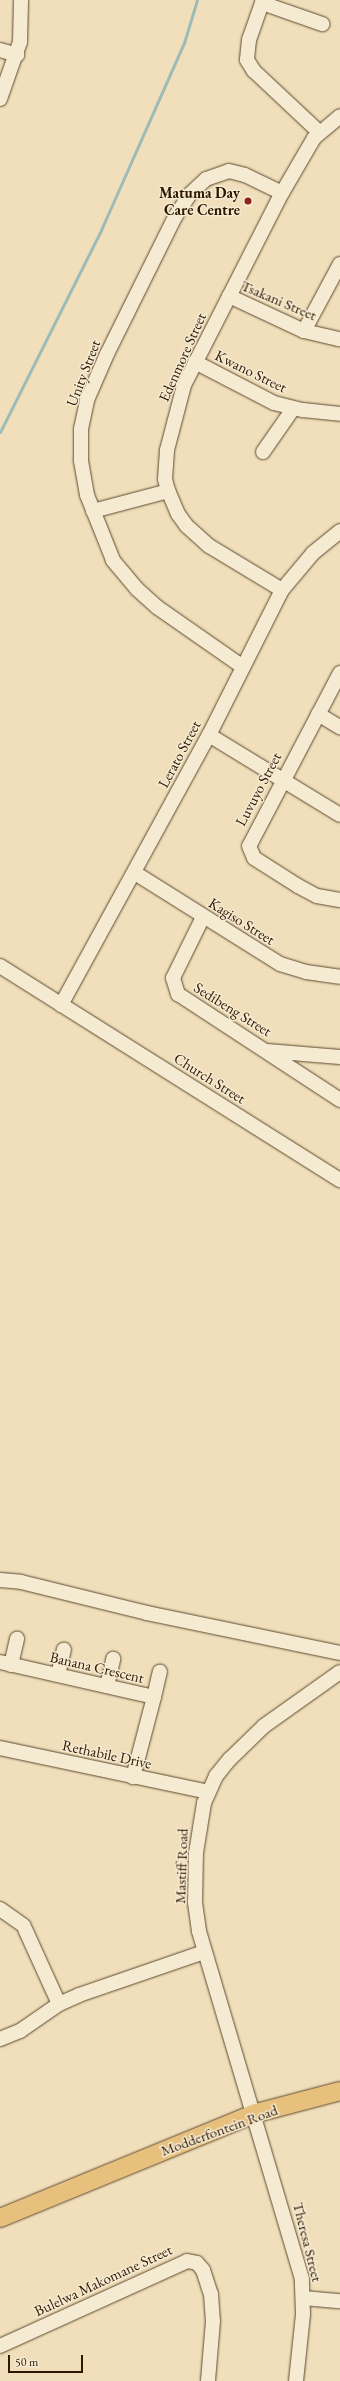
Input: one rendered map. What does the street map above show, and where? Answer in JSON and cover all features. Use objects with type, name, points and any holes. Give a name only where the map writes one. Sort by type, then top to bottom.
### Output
[{"type":"main road","name":"Modderfontein Road","points":[[0,2218],[83,2182],[100,2177],[253,2114],[340,2091]]},
{"type":"main road","name":"Modderfontein Road","points":[[0,2227],[90,2186],[100,2177]]},
{"type":"street","points":[[0,99],[17,55],[22,30],[21,0]]},
{"type":"street","points":[[319,132],[249,66],[247,47],[262,2],[322,24]]},
{"type":"street","points":[[0,50],[17,55]]},
{"type":"street","name":"Edenmore Street","points":[[282,590],[198,537],[178,514],[168,491],[165,464],[169,437],[180,396],[195,362],[282,193],[319,132],[340,116]]},
{"type":"street","name":"Unity Street","points":[[243,668],[157,607],[136,589],[113,560],[93,512],[82,460],[81,429],[87,400],[106,354],[175,217],[199,185],[222,172],[242,174],[282,193]]},
{"type":"street","points":[[304,331],[340,264]]},
{"type":"street","name":"Tsakani Street","points":[[229,296],[304,331],[340,339]]},
{"type":"street","name":"Kwano Street","points":[[195,362],[263,399],[293,409],[340,414]]},
{"type":"street","points":[[263,452],[293,409]]},
{"type":"street","points":[[93,512],[168,491]]},
{"type":"street","name":"Lerato Street","points":[[61,1005],[135,873],[209,735],[282,590],[313,553],[340,531]]},
{"type":"street","name":"Luvuyo Street","points":[[340,673],[249,846],[251,854],[308,892],[340,900]]},
{"type":"street","points":[[318,714],[340,727]]},
{"type":"street","points":[[209,735],[340,815]]},
{"type":"street","name":"Kagiso Street","points":[[135,873],[280,964],[306,972],[340,977]]},
{"type":"street","name":"Sedibeng Street","points":[[203,917],[175,972],[175,989],[183,999],[267,1051],[340,1100]]},
{"type":"street","name":"Church Street","points":[[0,966],[340,1180]]},
{"type":"street","points":[[267,1051],[340,1057]]},
{"type":"street","points":[[0,1580],[21,1582],[147,1613],[340,1654]]},
{"type":"street","points":[[6,1663],[17,1639]]},
{"type":"street","points":[[58,1675],[64,1650]]},
{"type":"street","points":[[107,1686],[113,1659]]},
{"type":"street","name":"Banana Crescent","points":[[6,1663],[154,1697],[133,1777]]},
{"type":"street","points":[[154,1697],[160,1672]]},
{"type":"street","name":"Mastiff Road","points":[[253,2114],[198,1930],[195,1878],[198,1830],[208,1792],[216,1776],[245,1742],[340,1672]]},
{"type":"street","name":"Rethabile Drive","points":[[0,1748],[208,1792]]},
{"type":"street","points":[[0,1909],[24,1928],[59,2004]]},
{"type":"street","points":[[0,2039],[20,2031],[59,2004],[128,1976],[204,1952]]},
{"type":"street","name":"Theresa Street","points":[[253,2114],[297,2256],[303,2298],[296,2381]]},
{"type":"street","name":"Bulelwa Makomane Street","points":[[0,2346],[187,2260],[196,2263],[203,2270],[211,2294],[213,2321],[208,2381]]},
{"type":"street","points":[[303,2298],[340,2301]]},
{"type":"waterway","points":[[0,432],[101,230],[184,43],[197,0]]},
{"type":"place","name":"Matuma Day Care Centre","points":[[248,201]]}]
